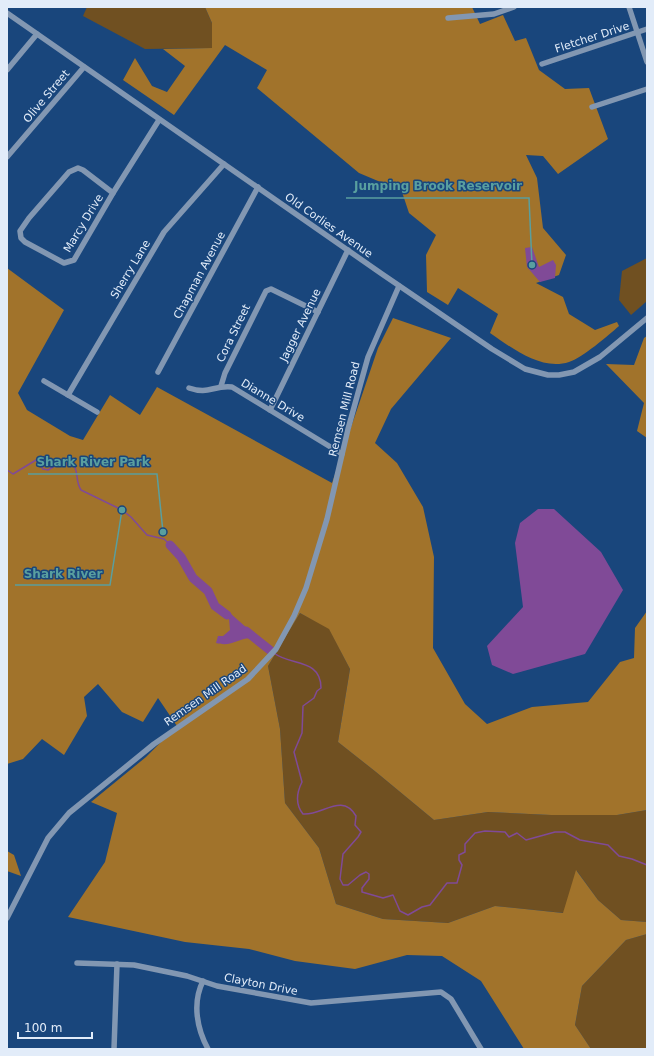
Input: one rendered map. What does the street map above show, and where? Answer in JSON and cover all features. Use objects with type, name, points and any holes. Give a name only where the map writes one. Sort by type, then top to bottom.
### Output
[{"type":"street","points":[[448,18],[494,14],[514,7]]},
{"type":"street","points":[[629,7],[647,62]]},
{"type":"street","name":"Old Corlies Avenue","points":[[7,14],[399,286],[510,361],[525,368],[548,375],[566,375],[579,370],[612,347],[647,318]]},
{"type":"street","name":"Fletcher Drive","points":[[542,64],[647,29]]},
{"type":"street","points":[[7,70],[37,34]]},
{"type":"street","name":"Olive Street","points":[[7,157],[84,67]]},
{"type":"street","points":[[592,107],[647,89]]},
{"type":"street","name":"Marcy Drive","points":[[113,193],[83,170],[73,169],[22,228],[21,238],[25,242],[60,262],[71,262],[159,120]]},
{"type":"street","name":"Sherry Lane","points":[[68,395],[164,232],[224,164]]},
{"type":"street","name":"Chapman Avenue","points":[[158,372],[258,187]]},
{"type":"street","name":"Jagger Avenue","points":[[270,410],[348,250]]},
{"type":"street","name":"Remsen Mill Road","points":[[7,918],[48,838],[69,813],[154,744],[248,679],[276,649],[294,616],[306,588],[327,519],[342,454],[368,356],[399,286]]},
{"type":"street","name":"Cora Street","points":[[220,386],[266,291],[271,289],[318,312]]},
{"type":"street","points":[[44,381],[97,412]]},
{"type":"street","name":"Dianne Drive","points":[[189,388],[203,392],[220,386],[232,387],[342,454]]},
{"type":"street","name":"Clayton Drive","points":[[77,963],[117,964],[159,969],[267,996],[311,1003],[342,1002],[436,992],[442,993],[451,999],[481,1049]]},
{"type":"street","points":[[114,1049],[117,964]]},
{"type":"street","points":[[203,981],[199,989],[197,1014],[201,1035],[208,1049]]},
{"type":"shaded area","points":[[87,7],[205,7],[212,23],[212,48],[145,49],[83,16]]},
{"type":"shaded area","points":[[205,7],[472,7],[480,24],[503,15],[515,41],[526,38],[539,70],[565,89],[589,88],[608,139],[558,174],[543,156],[526,155],[537,178],[543,228],[566,255],[559,275],[536,283],[563,297],[569,314],[595,330],[617,322],[619,326],[595,346],[574,360],[558,364],[548,363],[538,361],[517,351],[490,333],[498,314],[458,288],[448,305],[427,292],[426,255],[436,235],[409,213],[400,186],[378,181],[359,173],[257,88],[267,70],[225,45],[174,115],[123,80],[135,58],[152,86],[167,92],[185,66],[163,49],[212,48],[212,23]]},
{"type":"shaded area","points":[[532,247],[539,267],[553,260],[556,265],[555,278],[540,282],[527,267],[525,248]]},
{"type":"shaded area","points":[[647,258],[647,301],[631,315],[619,300],[622,271]]},
{"type":"shaded area","points":[[7,268],[64,310],[18,393],[27,410],[70,436],[83,440],[110,395],[140,415],[157,387],[332,483],[378,348],[393,318],[451,338],[391,409],[375,443],[397,463],[423,507],[434,557],[433,648],[465,704],[487,724],[532,707],[588,702],[620,662],[634,658],[635,628],[647,611],[647,810],[617,815],[551,815],[488,812],[434,820],[338,742],[350,669],[329,629],[300,613],[268,666],[280,729],[285,803],[319,848],[336,904],[383,919],[448,923],[495,906],[563,913],[576,870],[598,900],[621,920],[647,922],[647,934],[626,940],[582,986],[575,1025],[591,1049],[524,1049],[481,981],[442,956],[407,955],[355,969],[295,961],[249,949],[185,942],[68,917],[105,862],[117,813],[91,802],[146,757],[177,726],[158,698],[143,722],[122,712],[98,684],[84,697],[87,716],[64,755],[42,739],[23,759],[7,764]]},
{"type":"shaded area","points":[[647,336],[647,438],[637,431],[644,403],[606,364],[634,365],[644,338]]},
{"type":"shaded area","points":[[538,509],[554,509],[601,552],[623,590],[585,654],[513,674],[492,665],[487,646],[523,607],[515,543],[520,523]]},
{"type":"shaded area","points":[[222,606],[256,636],[255,639],[250,638],[228,644],[216,643],[218,636],[223,636],[230,630],[229,619],[218,609]]},
{"type":"shaded area","points":[[300,613],[329,628],[350,669],[338,742],[434,820],[488,812],[551,815],[617,815],[647,810],[647,922],[621,920],[598,900],[577,871],[564,913],[495,906],[448,923],[383,919],[336,904],[319,848],[285,803],[280,729],[268,666]]},
{"type":"shaded area","points":[[7,851],[14,855],[21,876],[7,871]]},
{"type":"shaded area","points":[[647,934],[647,1049],[591,1049],[575,1025],[582,986],[626,940]]},
{"type":"waterway","points":[[7,470],[13,474],[36,460],[43,469],[48,470],[58,464],[73,464],[81,490],[122,510],[131,517],[147,535],[164,539],[181,555],[190,571],[218,609]]},
{"type":"waterway","points":[[170,545],[181,557],[193,578],[208,591],[215,606],[227,615]]},
{"type":"waterway","points":[[246,631],[271,651]]},
{"type":"waterway","points":[[274,653],[288,660],[310,667],[320,678],[321,688],[317,691],[314,698],[303,706],[302,733],[294,752],[302,782],[298,794],[298,802],[300,810],[303,814],[310,814],[338,805],[350,809],[356,816],[355,825],[361,832],[343,854],[340,879],[343,885],[348,885],[366,872],[369,874],[369,879],[362,888],[362,892],[383,898],[393,895],[400,911],[408,915],[422,907],[430,905],[447,883],[457,883],[462,865],[459,860],[459,855],[465,852],[465,844],[475,833],[485,831],[505,832],[509,837],[517,833],[526,840],[555,832],[565,832],[580,840],[608,845],[619,856],[647,865]]},
{"type":"place","name":"Jumping Brook Reservoir","points":[[532,265]]},
{"type":"place","name":"Shark River","points":[[122,510]]},
{"type":"place","name":"Shark River Park","points":[[163,532]]}]
